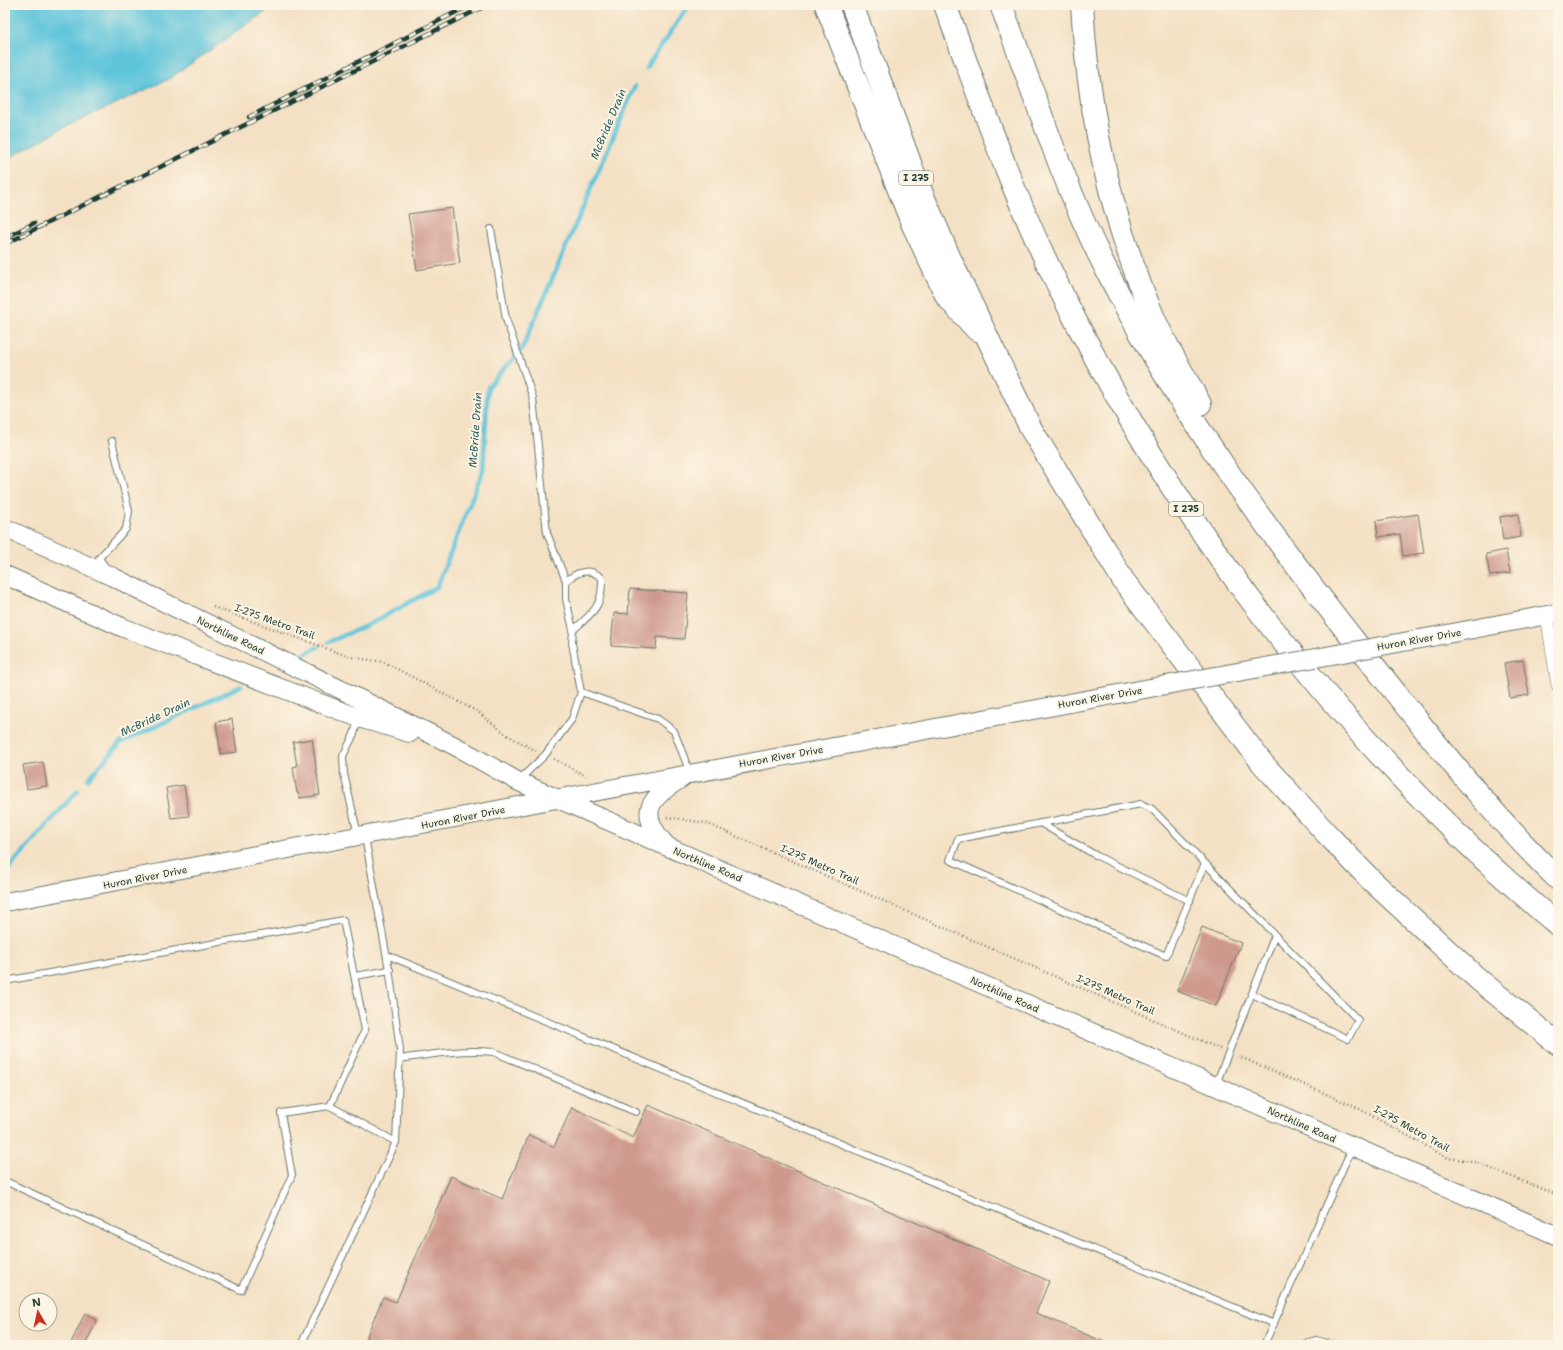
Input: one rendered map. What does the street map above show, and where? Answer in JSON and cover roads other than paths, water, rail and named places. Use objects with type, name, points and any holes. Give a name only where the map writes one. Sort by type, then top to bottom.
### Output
[{"type":"highway","points":[[826,5],[836,26],[909,215],[947,297],[992,346]]},
{"type":"highway","name":"I 275","points":[[852,5],[917,182],[951,261],[1031,429],[1123,580],[1263,764],[1370,879],[1479,980],[1558,1044]]},
{"type":"highway","name":"I 275","points":[[945,5],[1004,165],[1048,266],[1090,348],[1131,422],[1187,511],[1238,583],[1365,741],[1441,818],[1513,887],[1558,925]]},
{"type":"highway","points":[[1001,5],[1064,173],[1100,257],[1126,309],[1162,370],[1217,455],[1326,605],[1449,760],[1493,812],[1558,879]]},
{"type":"highway","points":[[1082,5],[1088,88],[1099,146],[1124,241],[1157,323],[1209,420],[1271,513],[1284,548]]},
{"type":"street","name":"Northline Road","points":[[5,528],[113,577],[455,746],[518,782],[668,846],[1558,1236]]},
{"type":"street","name":"Northline Road","points":[[5,576],[124,628],[359,718],[455,746]]},
{"type":"street","name":"Huron River Drive","points":[[5,902],[690,773],[1552,614]]},
{"type":"street","points":[[1552,614],[1558,685]]},
{"type":"street","points":[[668,846],[653,829],[650,810],[651,806],[658,794],[690,773]]},
{"type":"lane","points":[[491,229],[506,319],[533,398],[547,533],[566,581],[566,599],[573,630],[572,643],[581,692],[572,719],[545,755],[518,782]]},
{"type":"lane","points":[[112,441],[129,511],[126,529],[99,558],[113,577]]},
{"type":"lane","points":[[566,581],[574,574],[585,571],[595,572],[602,578],[603,594],[597,607],[573,630]]},
{"type":"lane","points":[[581,692],[658,719],[674,731],[690,773]]},
{"type":"lane","points":[[301,1345],[396,1142],[400,1050],[390,970],[361,836],[344,774],[342,756],[354,734],[359,718]]},
{"type":"lane","points":[[1205,863],[1166,956],[950,860],[958,839],[1141,804],[1152,809],[1205,863],[1358,1020],[1348,1039],[1252,994]]},
{"type":"lane","points":[[1040,823],[1097,856],[1190,901]]},
{"type":"lane","points":[[5,981],[343,920],[365,1030],[330,1106]]},
{"type":"lane","points":[[1216,1086],[1275,935]]},
{"type":"lane","points":[[387,955],[1274,1324]]},
{"type":"lane","points":[[355,976],[390,970]]},
{"type":"lane","points":[[400,1059],[442,1052],[470,1050],[494,1052],[636,1112]]},
{"type":"lane","points":[[5,1181],[241,1290],[292,1176],[281,1113],[330,1106],[396,1142]]},
{"type":"lane","points":[[1264,1345],[1353,1146]]},
{"type":"lane","points":[[1304,1345],[1316,1340],[1334,1345]]},
{"type":"water","points":[[5,5],[275,5],[169,79],[63,128],[5,160]]},
{"type":"waterway","name":"McBride Drain","points":[[646,68],[689,5]]},
{"type":"waterway","name":"McBride Drain","points":[[329,642],[370,624],[437,587],[483,470],[488,387],[522,349],[635,86]]},
{"type":"waterway","name":"McBride Drain","points":[[293,660],[318,647]]},
{"type":"waterway","name":"McBride Drain","points":[[88,779],[120,743],[241,686]]},
{"type":"waterway","name":"McBride Drain","points":[[9,868],[78,790]]},
{"type":"railway","points":[[249,117],[470,5]]},
{"type":"railway","points":[[5,244],[487,5]]},
{"type":"railway","points":[[5,238],[34,223]]}]
